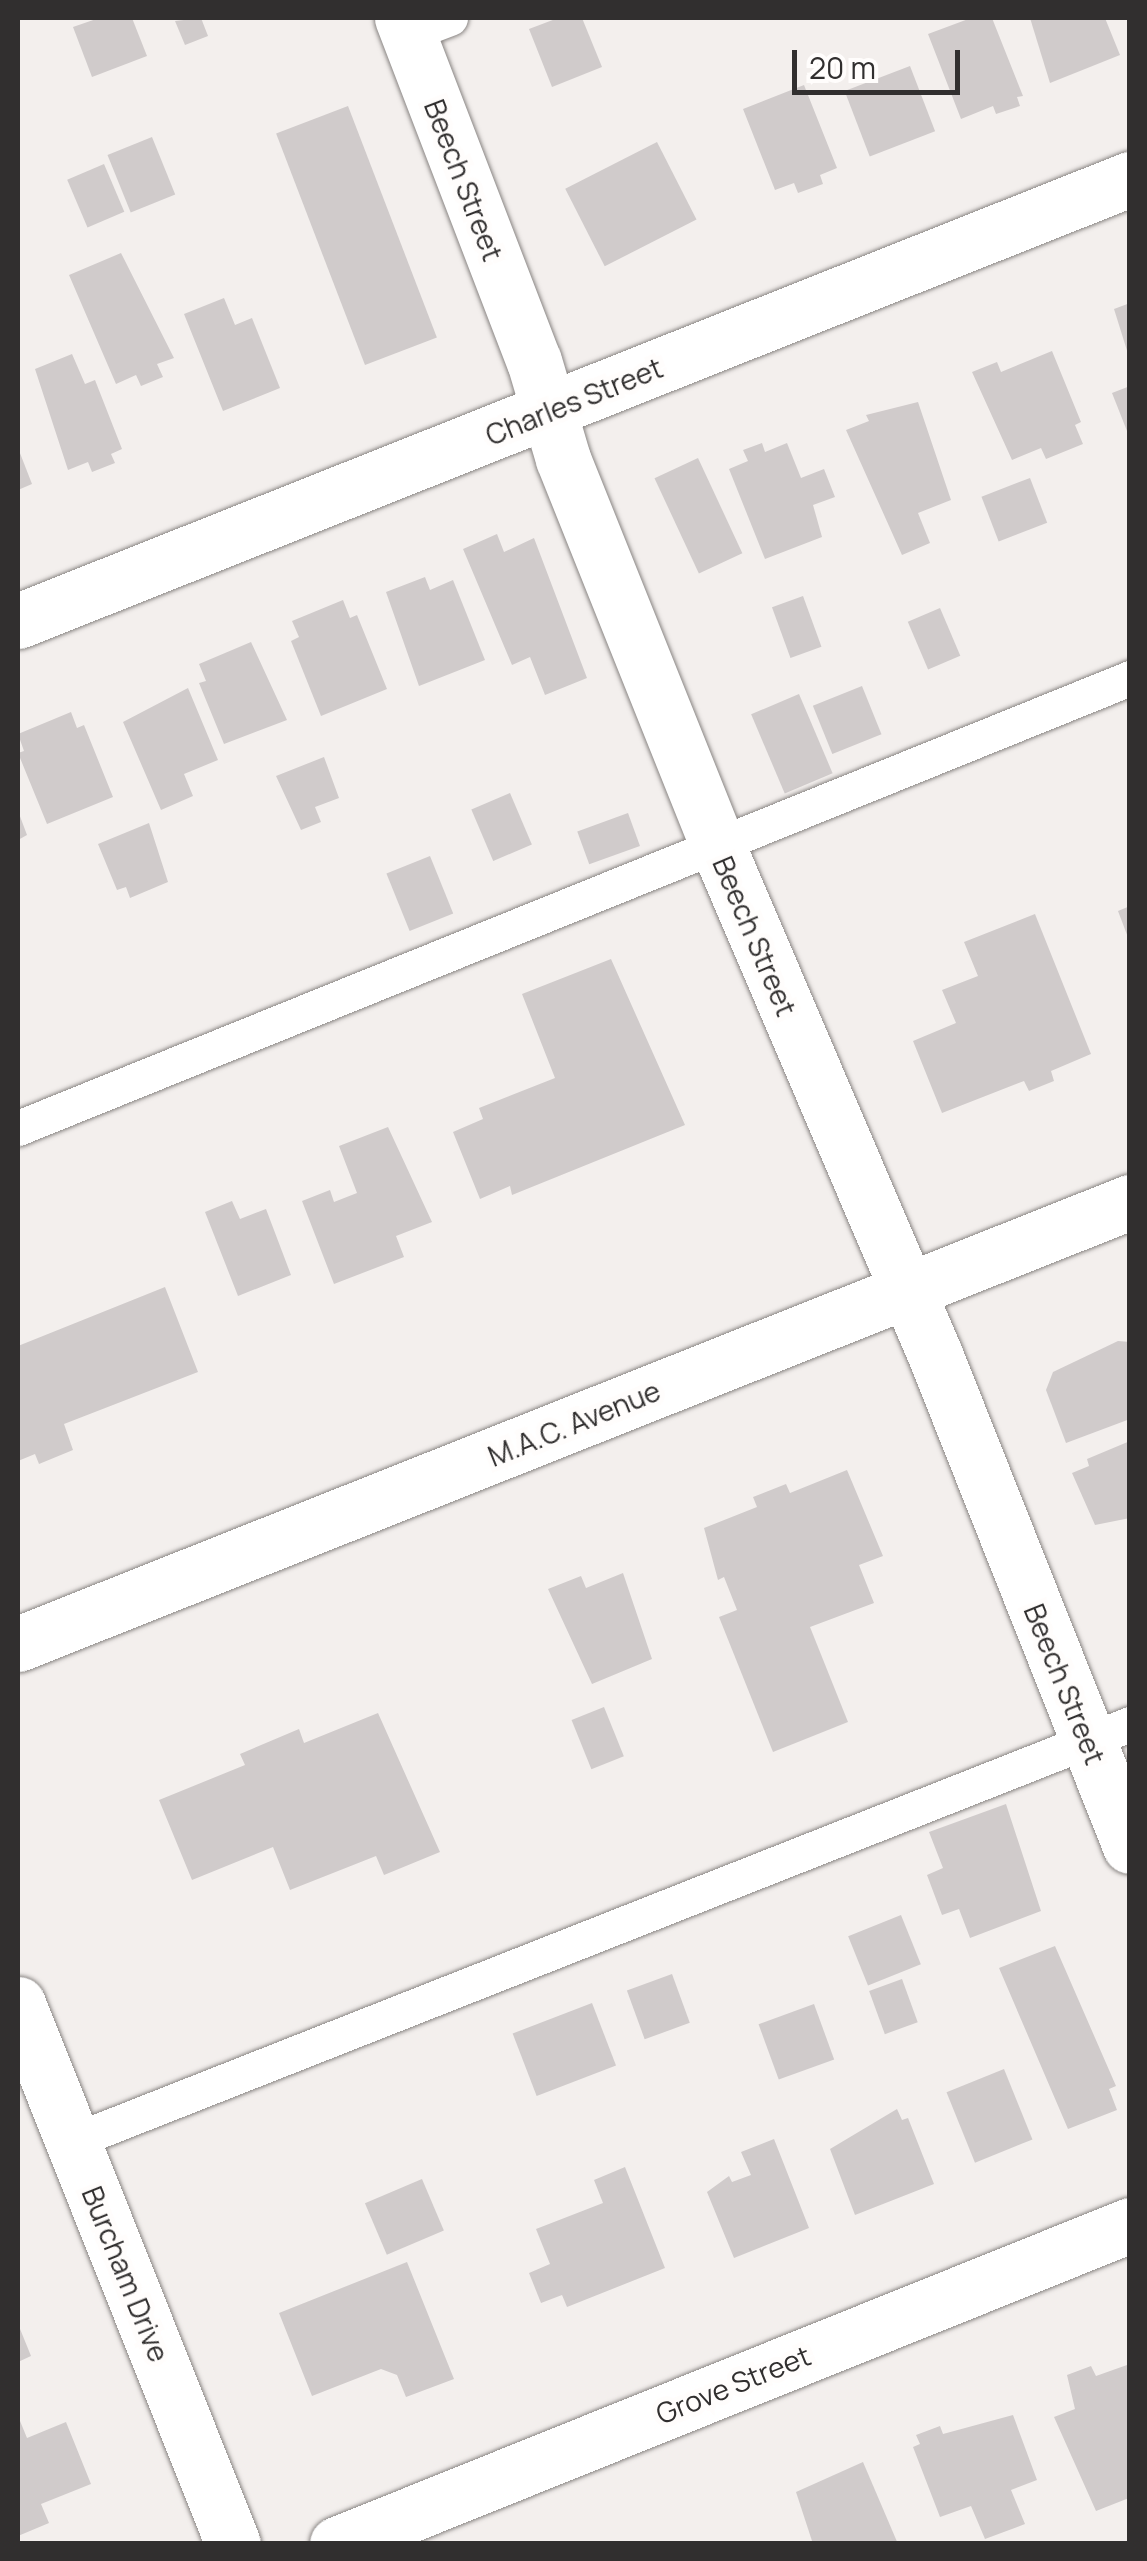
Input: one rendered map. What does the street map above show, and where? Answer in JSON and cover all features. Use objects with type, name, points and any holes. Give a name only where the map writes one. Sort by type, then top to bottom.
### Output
[{"type":"street","name":"Beech Street","points":[[420,23],[549,412],[716,842],[907,1291],[1109,1733],[1130,1846]]},
{"type":"street","name":"Charles Street","points":[[18,621],[1130,179]]},
{"type":"street","name":"M.A.C. Avenue","points":[[18,1644],[1130,1202]]},
{"type":"street","name":"Burcham Drive","points":[[18,2004],[233,2544]]},
{"type":"street","name":"Grove Street","points":[[337,2544],[1130,2225]]},
{"type":"lane","points":[[18,1128],[716,842],[1130,678]]},
{"type":"lane","points":[[72,2141],[1109,1733]]},
{"type":"building","points":[[99,18],[132,18],[147,56],[92,77],[73,27]]},
{"type":"building","points":[[201,18],[208,36],[185,45],[175,21]]},
{"type":"building","points":[[558,18],[582,18],[602,67],[552,87],[529,29]]},
{"type":"building","points":[[971,18],[992,18],[1023,96],[1017,97],[1020,106],[996,114],[993,106],[961,119],[928,34]]},
{"type":"building","points":[[1030,18],[1105,18],[1120,55],[1050,83]]},
{"type":"building","points":[[910,66],[935,131],[870,156],[845,91]]},
{"type":"building","points":[[804,85],[837,168],[820,175],[823,184],[798,193],[794,183],[775,190],[743,109]]},
{"type":"building","points":[[348,106],[437,338],[365,365],[276,134]]},
{"type":"building","points":[[152,137],[175,194],[131,212],[107,155]]},
{"type":"building","points":[[657,142],[696,220],[605,266],[565,189]]},
{"type":"building","points":[[104,164],[124,212],[87,227],[67,180]]},
{"type":"building","points":[[121,253],[174,358],[157,364],[163,377],[141,386],[136,375],[116,384],[69,275]]},
{"type":"building","points":[[224,298],[235,325],[252,318],[280,388],[223,411],[184,314]]},
{"type":"building","points":[[1130,303],[1130,357],[1129,357],[1114,309]]},
{"type":"building","points":[[1052,351],[1081,422],[1075,425],[1083,444],[1046,459],[1041,448],[1012,460],[972,372],[997,362],[1001,372]]},
{"type":"building","points":[[72,354],[85,384],[95,380],[122,449],[111,454],[115,463],[92,472],[88,462],[68,470],[35,369]]},
{"type":"building","points":[[1130,386],[1130,436],[1129,436],[1112,393]]},
{"type":"building","points":[[918,402],[951,500],[918,513],[930,543],[902,555],[846,430],[869,421],[866,415]]},
{"type":"building","points":[[762,443],[765,452],[787,443],[801,478],[824,469],[835,497],[813,505],[822,537],[765,559],[729,469],[748,461],[743,450]]},
{"type":"building","points":[[18,448],[32,484],[18,490]]},
{"type":"building","points":[[698,458],[742,553],[699,573],[654,478]]},
{"type":"building","points":[[1030,478],[1047,523],[999,541],[981,497]]},
{"type":"building","points":[[497,534],[504,552],[534,538],[587,678],[545,695],[530,657],[512,665],[463,549]]},
{"type":"building","points":[[425,577],[430,590],[453,580],[485,660],[419,686],[386,592]]},
{"type":"building","points":[[803,596],[821,647],[790,658],[772,607]]},
{"type":"building","points":[[343,600],[350,618],[357,615],[387,689],[321,716],[291,641],[299,637],[292,621]]},
{"type":"building","points":[[940,608],[960,656],[928,670],[908,622]]},
{"type":"building","points":[[251,642],[287,720],[224,744],[199,683],[206,681],[199,664]]},
{"type":"building","points":[[862,686],[881,734],[832,754],[813,706]]},
{"type":"building","points":[[188,688],[218,760],[184,774],[193,796],[161,810],[123,722]]},
{"type":"building","points":[[799,694],[833,773],[785,793],[751,714]]},
{"type":"building","points":[[71,712],[77,728],[84,725],[113,797],[47,824],[18,753],[24,751],[18,734]]},
{"type":"building","points":[[324,757],[339,798],[315,807],[321,822],[301,830],[276,776]]},
{"type":"building","points":[[510,793],[532,845],[493,861],[471,809]]},
{"type":"building","points":[[18,811],[27,835],[18,840]]},
{"type":"building","points":[[628,813],[640,846],[589,864],[577,831]]},
{"type":"building","points":[[149,823],[168,882],[130,898],[126,887],[117,890],[98,844]]},
{"type":"building","points":[[430,856],[453,913],[410,931],[386,874]]},
{"type":"building","points":[[1130,906],[1130,940],[1129,940],[1118,911]]},
{"type":"building","points":[[1035,914],[1091,1054],[1051,1071],[1054,1081],[1029,1091],[1024,1081],[942,1113],[913,1041],[956,1023],[942,990],[978,976],[964,942]]},
{"type":"building","points":[[611,959],[685,1125],[512,1195],[510,1186],[480,1199],[453,1132],[483,1119],[479,1108],[555,1078],[522,994]]},
{"type":"building","points":[[388,1127],[432,1222],[396,1236],[404,1257],[334,1284],[302,1201],[330,1190],[334,1202],[357,1193],[339,1146]]},
{"type":"building","points":[[232,1201],[240,1219],[266,1209],[291,1275],[238,1296],[205,1212]]},
{"type":"building","points":[[165,1287],[198,1372],[64,1424],[73,1450],[39,1464],[35,1454],[18,1461],[18,1346]]},
{"type":"building","points":[[1118,1341],[1130,1342],[1130,1419],[1066,1443],[1046,1390],[1053,1372]]},
{"type":"building","points":[[1130,1441],[1130,1518],[1095,1525],[1072,1473],[1089,1466],[1087,1459]]},
{"type":"building","points":[[847,1470],[883,1556],[859,1565],[874,1603],[810,1627],[848,1722],[773,1752],[719,1617],[737,1610],[724,1577],[718,1580],[704,1528],[757,1507],[753,1497],[786,1484],[790,1493]]},
{"type":"building","points":[[623,1573],[652,1659],[592,1684],[548,1589],[581,1576],[586,1588]]},
{"type":"building","points":[[604,1707],[624,1756],[591,1769],[572,1720]]},
{"type":"building","points":[[378,1713],[440,1852],[384,1875],[376,1856],[290,1890],[273,1847],[192,1880],[159,1800],[245,1765],[240,1754],[299,1729],[304,1743]]},
{"type":"building","points":[[1006,1804],[1041,1911],[970,1938],[959,1909],[942,1915],[927,1875],[943,1868],[929,1832]]},
{"type":"building","points":[[901,1915],[921,1964],[868,1985],[848,1936]]},
{"type":"building","points":[[1055,1946],[1116,2086],[1109,2089],[1117,2110],[1068,2129],[999,1968]]},
{"type":"building","points":[[672,1974],[690,2023],[645,2039],[627,1990]]},
{"type":"building","points":[[902,1979],[918,2022],[885,2034],[869,1991]]},
{"type":"building","points":[[592,2003],[616,2066],[537,2096],[513,2033]]},
{"type":"building","points":[[814,2004],[834,2059],[779,2080],[759,2024]]},
{"type":"building","points":[[1004,2069],[1032,2139],[975,2163],[947,2092]]},
{"type":"building","points":[[897,2109],[902,2120],[908,2118],[934,2184],[855,2215],[830,2149]]},
{"type":"building","points":[[774,2139],[809,2228],[734,2258],[707,2192],[729,2176],[732,2182],[751,2175],[741,2152]]},
{"type":"building","points":[[625,2167],[665,2268],[567,2307],[562,2295],[541,2303],[529,2273],[550,2264],[536,2229],[603,2203],[594,2180]]},
{"type":"building","points":[[422,2179],[444,2231],[387,2255],[365,2203]]},
{"type":"building","points":[[407,2262],[454,2379],[406,2397],[397,2375],[381,2369],[312,2396],[279,2313]]},
{"type":"building","points":[[18,2324],[31,2356],[18,2362]]},
{"type":"building","points":[[1127,2365],[1129,2498],[1096,2511],[1054,2417],[1075,2409],[1067,2375],[1091,2366],[1096,2376]]},
{"type":"building","points":[[1013,2415],[1037,2480],[1011,2490],[1025,2524],[985,2539],[971,2506],[940,2517],[913,2447],[920,2444],[916,2435],[940,2426],[943,2434]]},
{"type":"building","points":[[18,2416],[27,2438],[66,2422],[91,2484],[41,2504],[49,2523],[18,2536]]},
{"type":"building","points":[[863,2462],[898,2544],[813,2544],[796,2492]]}]
